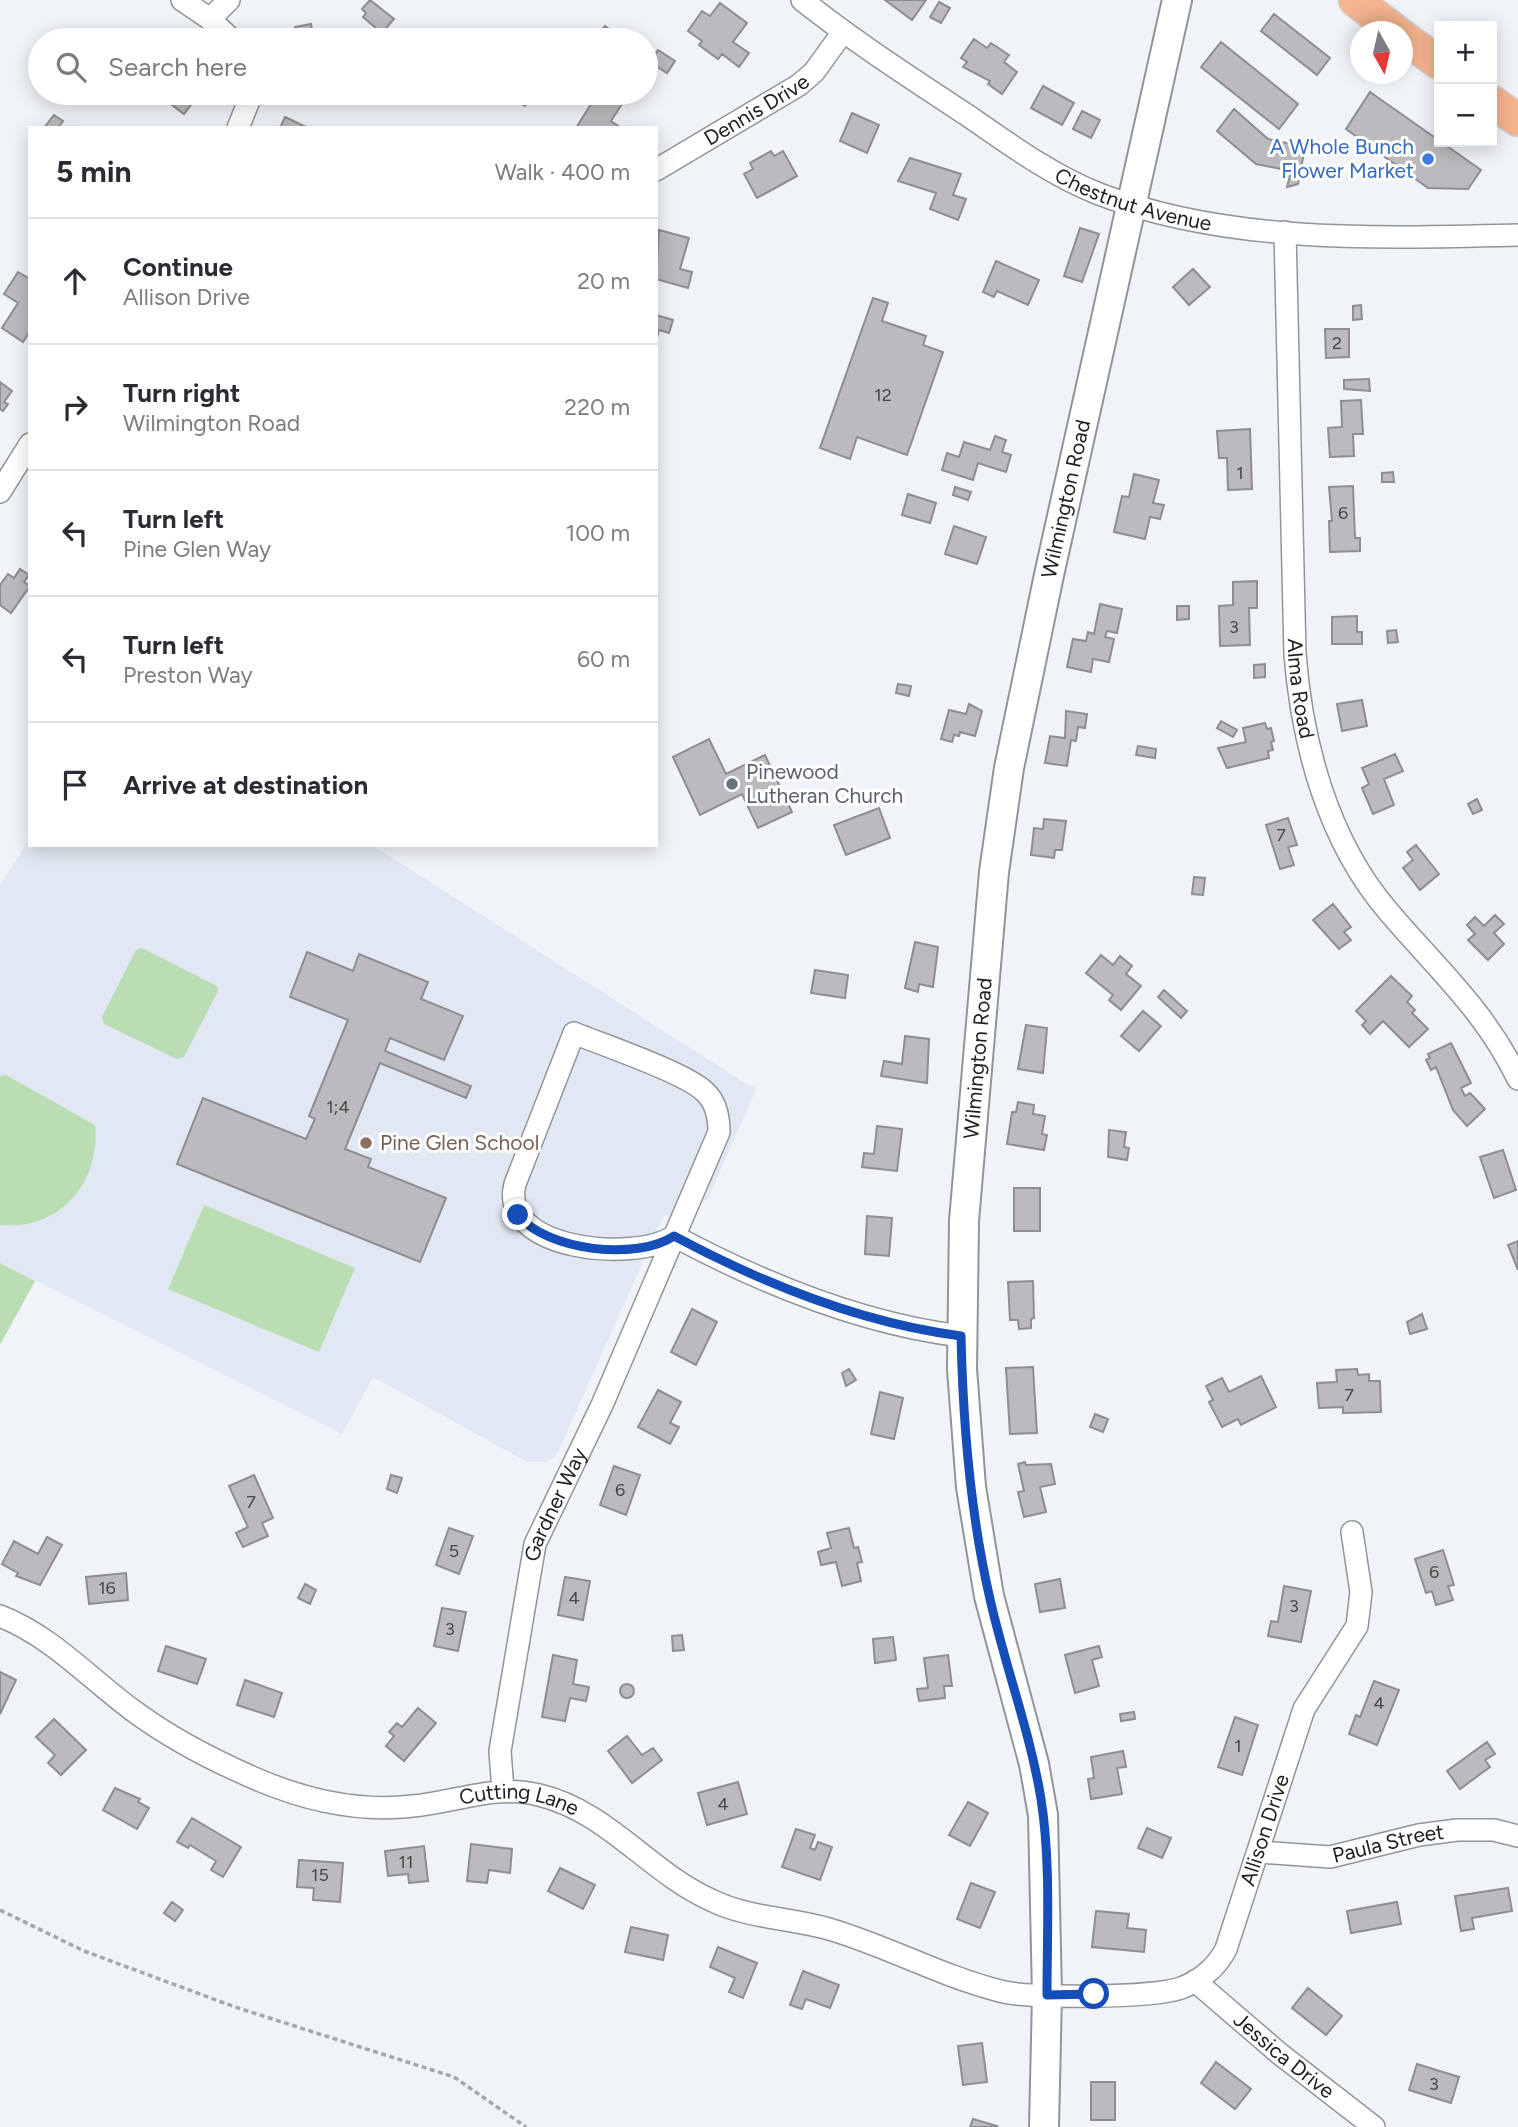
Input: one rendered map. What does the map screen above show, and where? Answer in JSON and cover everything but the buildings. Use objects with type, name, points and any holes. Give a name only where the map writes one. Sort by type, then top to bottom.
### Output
[{"type":"main road","name":"Wilmington Road","points":[[1044,2127],[1047,1995],[1043,1815],[1034,1764],[997,1628],[977,1532],[966,1452],[961,1336],[967,1181],[999,830],[1015,737],[1177,0]]},
{"type":"main road","points":[[1355,0],[1382,21]]},
{"type":"main road","points":[[1413,44],[1434,59]]},
{"type":"main road","points":[[1497,105],[1518,120]]},
{"type":"street","points":[[182,0],[219,28]]},
{"type":"street","points":[[210,19],[229,0]]},
{"type":"street","name":"Chestnut Avenue","points":[[802,0],[843,32],[1062,177],[1133,205],[1229,225],[1285,232],[1361,237],[1518,235]]},
{"type":"street","name":"Dennis Drive","points":[[658,169],[799,85],[814,72],[843,32]]},
{"type":"street","points":[[238,126],[247,105]]},
{"type":"street","name":"Alma Road","points":[[1285,232],[1295,654],[1310,749],[1334,821],[1359,868],[1387,910],[1478,1010],[1518,1079]]},
{"type":"street","points":[[0,492],[28,447]]},
{"type":"street","points":[[674,1236],[717,1138],[719,1119],[713,1102],[695,1084],[574,1033],[515,1184],[513,1200],[518,1215],[537,1230],[597,1249],[642,1248],[674,1236],[742,1270],[800,1292],[899,1325],[961,1336]]},
{"type":"street","name":"Gardner Way","points":[[503,1791],[501,1746],[535,1544],[601,1405],[674,1236]]},
{"type":"street","name":"Allison Drive","points":[[1047,1995],[1153,1993],[1178,1989],[1214,1966],[1227,1949],[1304,1709],[1357,1626],[1361,1592],[1352,1532]]},
{"type":"street","name":"Cutting Lane","points":[[0,1616],[46,1641],[155,1726],[199,1751],[284,1790],[328,1802],[380,1807],[425,1805],[503,1791],[542,1795],[581,1811],[684,1885],[721,1905],[847,1934],[1000,1991],[1047,1995]]},
{"type":"street","name":"Paula Street","points":[[1259,1852],[1330,1857],[1385,1842],[1457,1830],[1494,1830],[1518,1836]]},
{"type":"street","name":"Jessica Drive","points":[[1195,1980],[1280,2054],[1374,2127]]},
{"type":"path","points":[[0,1910],[84,1951],[235,2007],[454,2077],[526,2127]]},
{"type":"shaded area","name":"Pine Glen School","points":[[28,841],[28,847],[375,847],[748,1085],[757,1087],[708,1199],[663,1217],[553,1458],[546,1462],[527,1462],[373,1377],[342,1434],[0,1263],[0,885]]},
{"type":"green space","points":[[142,948],[217,986],[218,991],[184,1057],[177,1059],[104,1024],[102,1017],[136,950]]},
{"type":"green space","points":[[6,1075],[95,1125],[91,1166],[72,1199],[41,1220],[22,1225],[0,1225],[0,1076]]},
{"type":"green space","points":[[204,1205],[355,1268],[319,1352],[168,1289]]},
{"type":"green space","points":[[0,1263],[35,1281],[0,1345]]},
{"type":"place","name":"A Whole Bunch Flower Market","points":[[1428,159]]},
{"type":"place","name":"Pinewood Lutheran Church","points":[[732,784]]},
{"type":"place","name":"Pine Glen School","points":[[366,1143]]},
{"type":"route","points":[[518,1215],[537,1230],[597,1249],[616,1251],[642,1248],[674,1236],[753,1276],[899,1325],[961,1336],[966,1452],[977,1532],[989,1596],[1034,1764],[1043,1815],[1047,1995],[1094,1994]]}]
